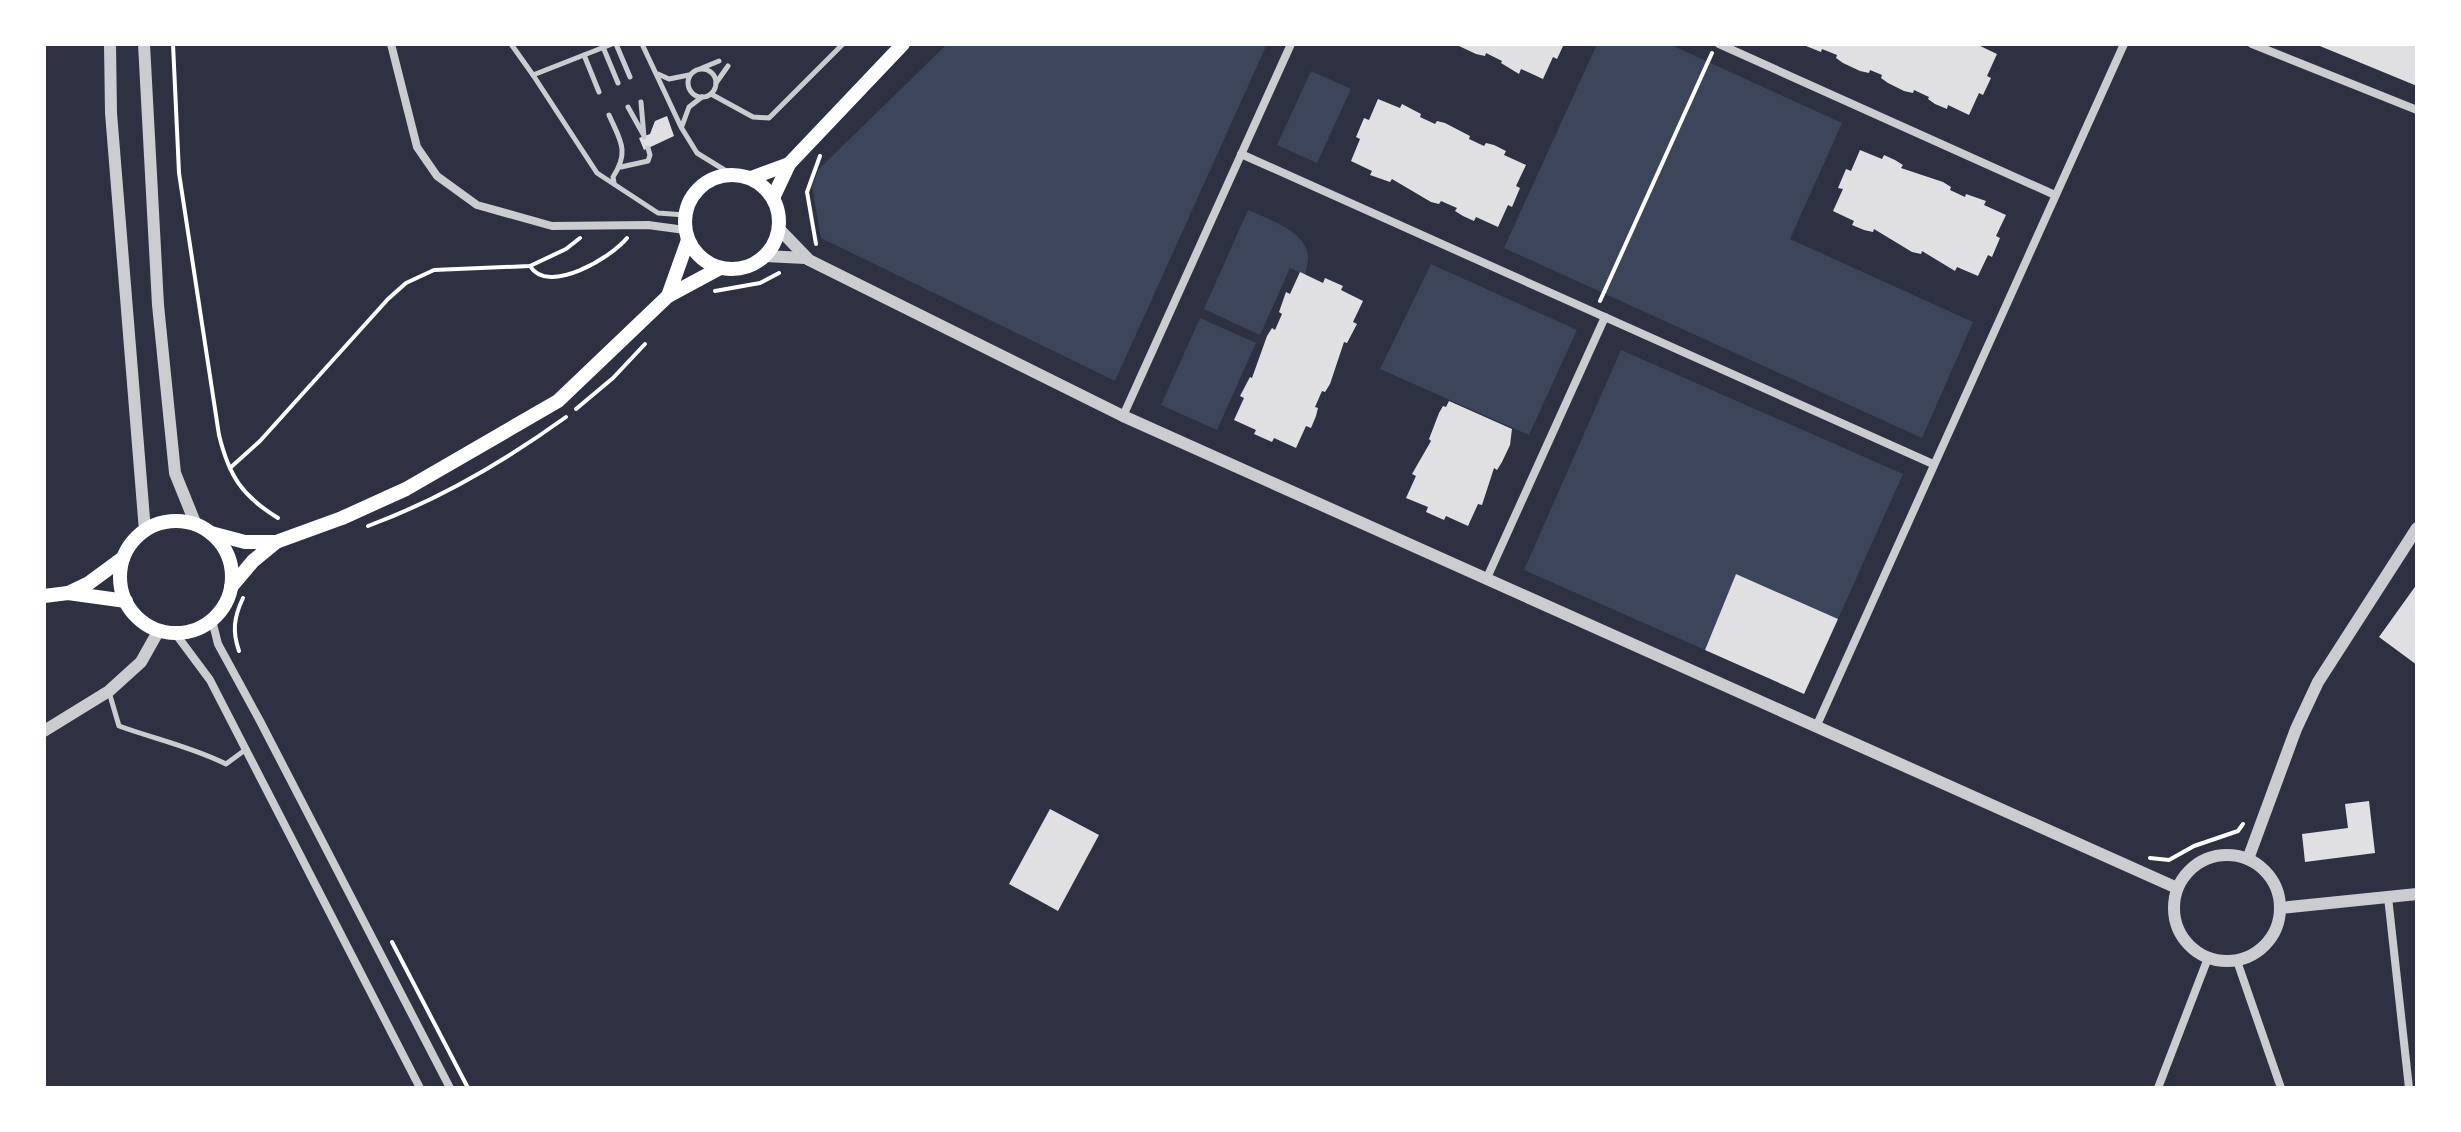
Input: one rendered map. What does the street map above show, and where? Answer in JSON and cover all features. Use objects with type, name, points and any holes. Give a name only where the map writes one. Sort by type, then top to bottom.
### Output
[{"type":"main road","points":[[773,198],[789,164],[903,44]]},
{"type":"main road","points":[[751,178],[789,164]]},
{"type":"main road","points":[[668,296],[690,201],[700,187],[714,178],[731,174],[751,178],[773,198],[778,213],[774,242],[765,256],[752,265],[736,269],[720,268],[707,262],[695,252],[686,228]]},
{"type":"main road","points":[[123,558],[121,587],[126,601],[145,624],[175,633],[189,632],[212,620],[224,605],[231,587],[253,561],[276,542],[342,518],[406,489],[558,401],[668,296],[720,268]]},
{"type":"main road","points":[[68,593],[89,583],[123,558],[132,543],[145,531],[161,523],[179,521],[245,542],[276,542]]},
{"type":"main road","points":[[211,533],[228,557],[231,587]]},
{"type":"main road","points":[[44,596],[68,593],[126,601]]},
{"type":"street","points":[[110,44],[111,113],[145,531]]},
{"type":"street","points":[[144,44],[158,305],[175,473],[196,525]]},
{"type":"street","points":[[391,44],[417,147],[437,176],[477,205],[552,226],[686,228]]},
{"type":"street","points":[[1123,416],[1291,44]]},
{"type":"street","points":[[1816,727],[2124,44]]},
{"type":"street","points":[[2252,44],[2417,110]]},
{"type":"street","points":[[1725,45],[2055,195]]},
{"type":"street","points":[[1241,154],[1933,464]]},
{"type":"street","points":[[778,228],[807,259],[1123,416],[2177,888]]},
{"type":"street","points":[[765,256],[807,259]]},
{"type":"street","points":[[1486,580],[1605,317]]},
{"type":"street","points":[[2248,859],[2296,729],[2318,682],[2417,528]]},
{"type":"street","points":[[212,620],[218,644],[450,1088]]},
{"type":"street","points":[[44,731],[109,691],[141,662],[159,630]]},
{"type":"street","points":[[175,633],[210,680],[420,1088]]},
{"type":"street","points":[[2232,855],[2248,859],[2272,879],[2278,892],[2278,926],[2268,942],[2254,954],[2237,961],[2208,958],[2184,939],[2176,923],[2174,906],[2177,888],[2186,874],[2199,863],[2215,856],[2232,855]]},
{"type":"street","points":[[2280,908],[2417,894]]},
{"type":"street","points":[[2388,897],[2409,1088]]},
{"type":"street","points":[[2158,1088],[2208,958]]},
{"type":"street","points":[[2237,961],[2281,1088]]},
{"type":"lane","points":[[511,44],[597,173],[686,228]]},
{"type":"lane","points":[[533,75],[614,44],[630,77]]},
{"type":"lane","points":[[642,44],[681,127],[697,153],[731,174]]},
{"type":"lane","points":[[713,91],[746,114],[760,119],[769,118],[843,44]]},
{"type":"lane","points":[[603,47],[618,83]]},
{"type":"lane","points":[[584,55],[599,92]]},
{"type":"lane","points":[[655,71],[669,79],[690,75],[719,61]]},
{"type":"lane","points":[[681,127],[689,107],[713,91],[728,66]]},
{"type":"lane","points":[[700,68],[712,75],[713,91]]},
{"type":"lane","points":[[690,75],[690,90],[702,97]]},
{"type":"lane","points":[[628,107],[644,137],[641,102]]},
{"type":"lane","points":[[609,115],[623,151],[622,164],[613,177],[615,185]]},
{"type":"lane","points":[[618,170],[626,164],[648,161],[648,148]]},
{"type":"lane","points":[[109,691],[119,726],[171,745],[195,748],[226,764],[245,750]]},
{"type":"path","points":[[173,44],[179,173],[219,435],[238,484],[255,503],[278,518]]},
{"type":"path","points":[[807,259],[816,244],[807,192],[821,154]]},
{"type":"path","points":[[230,468],[260,441],[406,283],[439,269],[530,266],[577,242],[584,226]]},
{"type":"path","points":[[530,266],[543,277],[564,276],[618,248],[632,226]]},
{"type":"path","points":[[709,291],[723,291]]},
{"type":"path","points":[[367,527],[406,512],[532,442],[613,378],[645,344]]},
{"type":"path","points":[[244,663],[235,638],[234,618],[250,588]]},
{"type":"path","points":[[389,937],[468,1088]]},
{"type":"shaded area","points":[[947,44],[1267,44],[1115,381],[821,238],[812,187],[818,170]]},
{"type":"shaded area","points":[[1597,44],[1669,44],[1842,123],[1790,239],[1973,322],[1922,438],[1504,248]]},
{"type":"shaded area","points":[[1311,71],[1351,89],[1317,163],[1277,145]]},
{"type":"shaded area","points":[[1248,210],[1293,232],[1305,246],[1308,255],[1305,275],[1290,268],[1260,335],[1204,309]]},
{"type":"shaded area","points":[[1431,264],[1577,330],[1529,435],[1380,369]]},
{"type":"shaded area","points":[[1200,318],[1256,343],[1217,430],[1161,405]]},
{"type":"shaded area","points":[[1621,350],[1903,474],[1838,619],[1736,574],[1705,650],[1524,570]]},
{"type":"building","points":[[1460,44],[1564,44],[1557,59],[1553,57],[1543,79],[1521,69],[1519,74],[1502,61],[1486,53],[1485,56],[1476,54]]},
{"type":"building","points":[[1801,44],[1976,44],[1997,54],[1987,76],[1991,78],[1983,95],[1979,93],[1969,115],[1948,105],[1947,109],[1935,104],[1929,97],[1914,90],[1913,93],[1904,91],[1870,70],[1869,73],[1860,71],[1843,63],[1836,58],[1837,55]]},
{"type":"building","points":[[2315,44],[2417,44],[2417,86]]},
{"type":"building","points":[[1378,99],[1400,108],[1402,104],[1435,124],[1437,121],[1445,123],[1484,146],[1486,143],[1506,151],[1504,155],[1526,165],[1516,186],[1520,188],[1512,207],[1508,205],[1498,227],[1476,217],[1474,221],[1463,216],[1455,211],[1457,208],[1441,201],[1439,204],[1431,202],[1392,179],[1390,182],[1370,175],[1372,171],[1351,161],[1364,118],[1369,120]]},
{"type":"building","points":[[667,116],[674,136],[644,150],[639,138],[650,134],[655,121]]},
{"type":"building","points":[[1860,150],[1882,159],[1884,155],[1903,165],[1901,168],[1943,182],[1951,187],[1950,190],[1965,197],[1966,194],[1986,201],[1984,205],[2006,215],[1996,236],[2000,238],[1992,257],[1988,255],[1978,276],[1957,267],[1955,271],[1922,251],[1921,254],[1912,252],[1874,229],[1873,232],[1852,225],[1854,221],[1833,211],[1843,189],[1838,188],[1846,169],[1851,171]]},
{"type":"building","points":[[1300,272],[1323,283],[1325,278],[1343,286],[1341,290],[1363,301],[1353,322],[1357,324],[1347,343],[1344,342],[1330,384],[1325,392],[1322,391],[1315,407],[1318,408],[1311,428],[1306,426],[1296,448],[1274,438],[1272,442],[1254,434],[1256,430],[1234,420],[1244,398],[1240,396],[1252,378],[1267,336],[1272,328],[1275,330],[1282,314],[1279,312],[1286,292],[1290,294]]},
{"type":"building","points":[[1449,401],[1512,429],[1510,445],[1497,470],[1494,468],[1482,505],[1478,504],[1468,526],[1446,516],[1444,520],[1426,512],[1428,507],[1406,498],[1416,476],[1412,474],[1431,441],[1429,439],[1439,413]]},
{"type":"building","points":[[1736,574],[1838,619],[1804,694],[1705,650]]},
{"type":"building","points":[[2417,584],[2417,665],[2379,637]]},
{"type":"building","points":[[2369,801],[2375,853],[2305,862],[2302,834],[2348,828],[2345,804]]},
{"type":"building","points":[[1050,809],[1099,835],[1058,911],[1009,884]]}]
